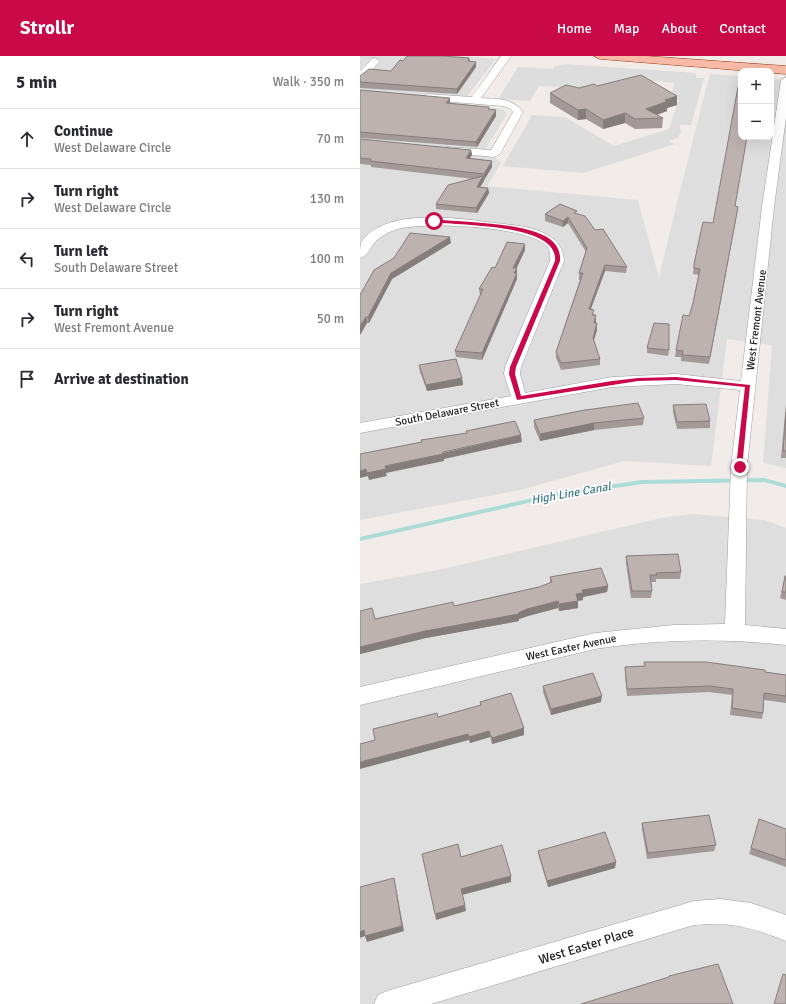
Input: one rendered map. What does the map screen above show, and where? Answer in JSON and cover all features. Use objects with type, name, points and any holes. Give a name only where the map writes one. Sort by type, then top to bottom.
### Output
[{"type":"main road","points":[[600,56],[786,70]]},
{"type":"street","points":[[475,100],[506,56]]},
{"type":"street","points":[[360,77],[375,61]]},
{"type":"street","name":"West Fremont Avenue","points":[[735,632],[740,467],[768,207],[786,80]]},
{"type":"street","points":[[414,96],[504,102],[513,106],[518,112],[494,154],[431,149]]},
{"type":"street","points":[[360,254],[374,236],[385,230],[404,224],[422,221],[521,230],[540,235],[551,243],[558,254],[557,261],[513,367],[512,374],[519,398]]},
{"type":"street","name":"South Delaware Street","points":[[360,428],[612,382],[676,379],[748,386]]},
{"type":"street","name":"West Easter Avenue","points":[[360,696],[621,636],[735,632],[786,637]]},
{"type":"street","name":"West Easter Place","points":[[387,1004],[694,913],[715,910],[738,911],[756,916],[786,928]]},
{"type":"shaded area","points":[[360,56],[461,56],[496,59],[461,104],[503,109],[507,114],[486,148],[501,163],[487,186],[638,200],[659,278],[710,74],[738,76],[738,140],[774,140],[774,79],[786,80],[786,468],[763,463],[772,345],[727,339],[711,466],[624,461],[520,490],[360,520]]},
{"type":"shaded area","points":[[565,64],[696,73],[696,78],[704,78],[691,125],[680,125],[681,133],[677,138],[669,141],[675,144],[583,173],[503,166],[532,115],[565,117],[614,146],[669,129],[679,99],[670,98],[675,83],[644,80],[611,90],[539,86],[530,101],[498,99],[518,67],[553,69],[555,66]]},
{"type":"shaded area","points":[[693,514],[765,520],[786,528],[786,1004],[360,1004],[360,584],[438,570],[661,518]]},
{"type":"building","points":[[407,56],[469,58],[468,61],[476,62],[457,89],[360,82],[360,76],[369,69],[391,71],[400,60],[403,61]]},
{"type":"building","points":[[641,75],[677,96],[646,109],[663,118],[635,119],[625,113],[603,120],[586,109],[578,110],[550,93],[566,85],[579,88],[594,84],[597,86]]},
{"type":"building","points":[[738,87],[738,140],[746,140],[735,206],[738,207],[710,357],[682,355],[683,351],[676,350],[683,315],[689,316],[693,303],[700,269],[694,268],[694,264],[703,222],[713,223]]},
{"type":"building","points":[[360,90],[450,98],[446,103],[489,107],[488,109],[496,110],[476,142],[360,132]]},
{"type":"building","points":[[360,139],[471,150],[466,158],[492,161],[484,174],[370,161],[371,159],[360,158]]},
{"type":"building","points":[[483,176],[477,187],[488,188],[476,208],[436,204],[448,185]]},
{"type":"building","points":[[560,204],[577,211],[574,213],[585,216],[595,230],[603,229],[627,267],[605,265],[589,309],[594,310],[592,315],[596,315],[594,323],[597,323],[593,338],[600,359],[561,363],[556,352],[583,273],[579,273],[587,248],[568,217],[563,221],[545,214]]},
{"type":"building","points":[[410,233],[450,237],[391,273],[368,317],[366,317],[360,326],[360,295],[374,270],[394,258]]},
{"type":"building","points":[[507,242],[525,244],[513,268],[517,268],[514,273],[517,273],[482,353],[455,351],[483,289],[479,289],[492,267],[495,268]]},
{"type":"building","points":[[654,323],[669,324],[669,350],[647,348]]},
{"type":"building","points":[[456,359],[462,378],[426,385],[419,365]]},
{"type":"building","points":[[638,403],[644,418],[594,423],[540,434],[534,420],[585,410]]},
{"type":"building","points":[[706,404],[710,421],[677,422],[673,405]]},
{"type":"building","points":[[786,412],[786,451],[783,451]]},
{"type":"building","points":[[515,421],[521,435],[385,466],[386,469],[367,473],[366,469],[360,471],[360,454],[422,442],[421,440],[467,433],[466,431]]},
{"type":"building","points":[[678,554],[681,572],[656,573],[657,575],[650,575],[652,591],[632,591],[626,556]]},
{"type":"building","points":[[601,568],[608,586],[582,590],[583,593],[576,594],[578,601],[559,604],[558,601],[527,609],[518,613],[519,614],[425,631],[360,647],[360,611],[372,608],[375,619],[453,602],[454,606],[539,587],[552,582],[550,577]]},
{"type":"building","points":[[785,576],[786,592],[782,592]]},
{"type":"building","points":[[644,662],[706,662],[765,670],[765,672],[786,675],[786,696],[764,693],[763,713],[732,708],[733,689],[710,686],[627,689],[625,667],[645,666]]},
{"type":"building","points":[[593,673],[602,696],[551,709],[543,686]]},
{"type":"building","points":[[511,693],[524,728],[492,738],[489,731],[469,737],[468,734],[360,762],[360,744],[375,740],[373,729],[437,713],[438,717],[481,705],[480,702]]},
{"type":"building","points":[[709,815],[716,845],[648,853],[642,823]]},
{"type":"building","points":[[759,819],[786,829],[786,860],[751,848]]},
{"type":"building","points":[[605,832],[616,862],[547,881],[538,851]]},
{"type":"building","points":[[458,844],[461,857],[502,845],[511,876],[461,889],[465,905],[435,914],[422,854]]},
{"type":"building","points":[[394,878],[402,926],[365,936],[364,930],[360,932],[360,887]]},
{"type":"building","points":[[718,964],[733,1004],[581,1004],[669,976]]},
{"type":"building","points":[[783,974],[786,975],[786,1004],[774,1004]]},
{"type":"waterway","name":"High Line Canal","points":[[360,539],[555,495],[642,482],[764,480],[786,486]]},
{"type":"route","points":[[434,221],[521,230],[535,233],[544,237],[555,247],[558,254],[557,261],[513,367],[512,374],[519,398],[612,382],[638,380],[676,379],[748,386],[740,467]]}]
